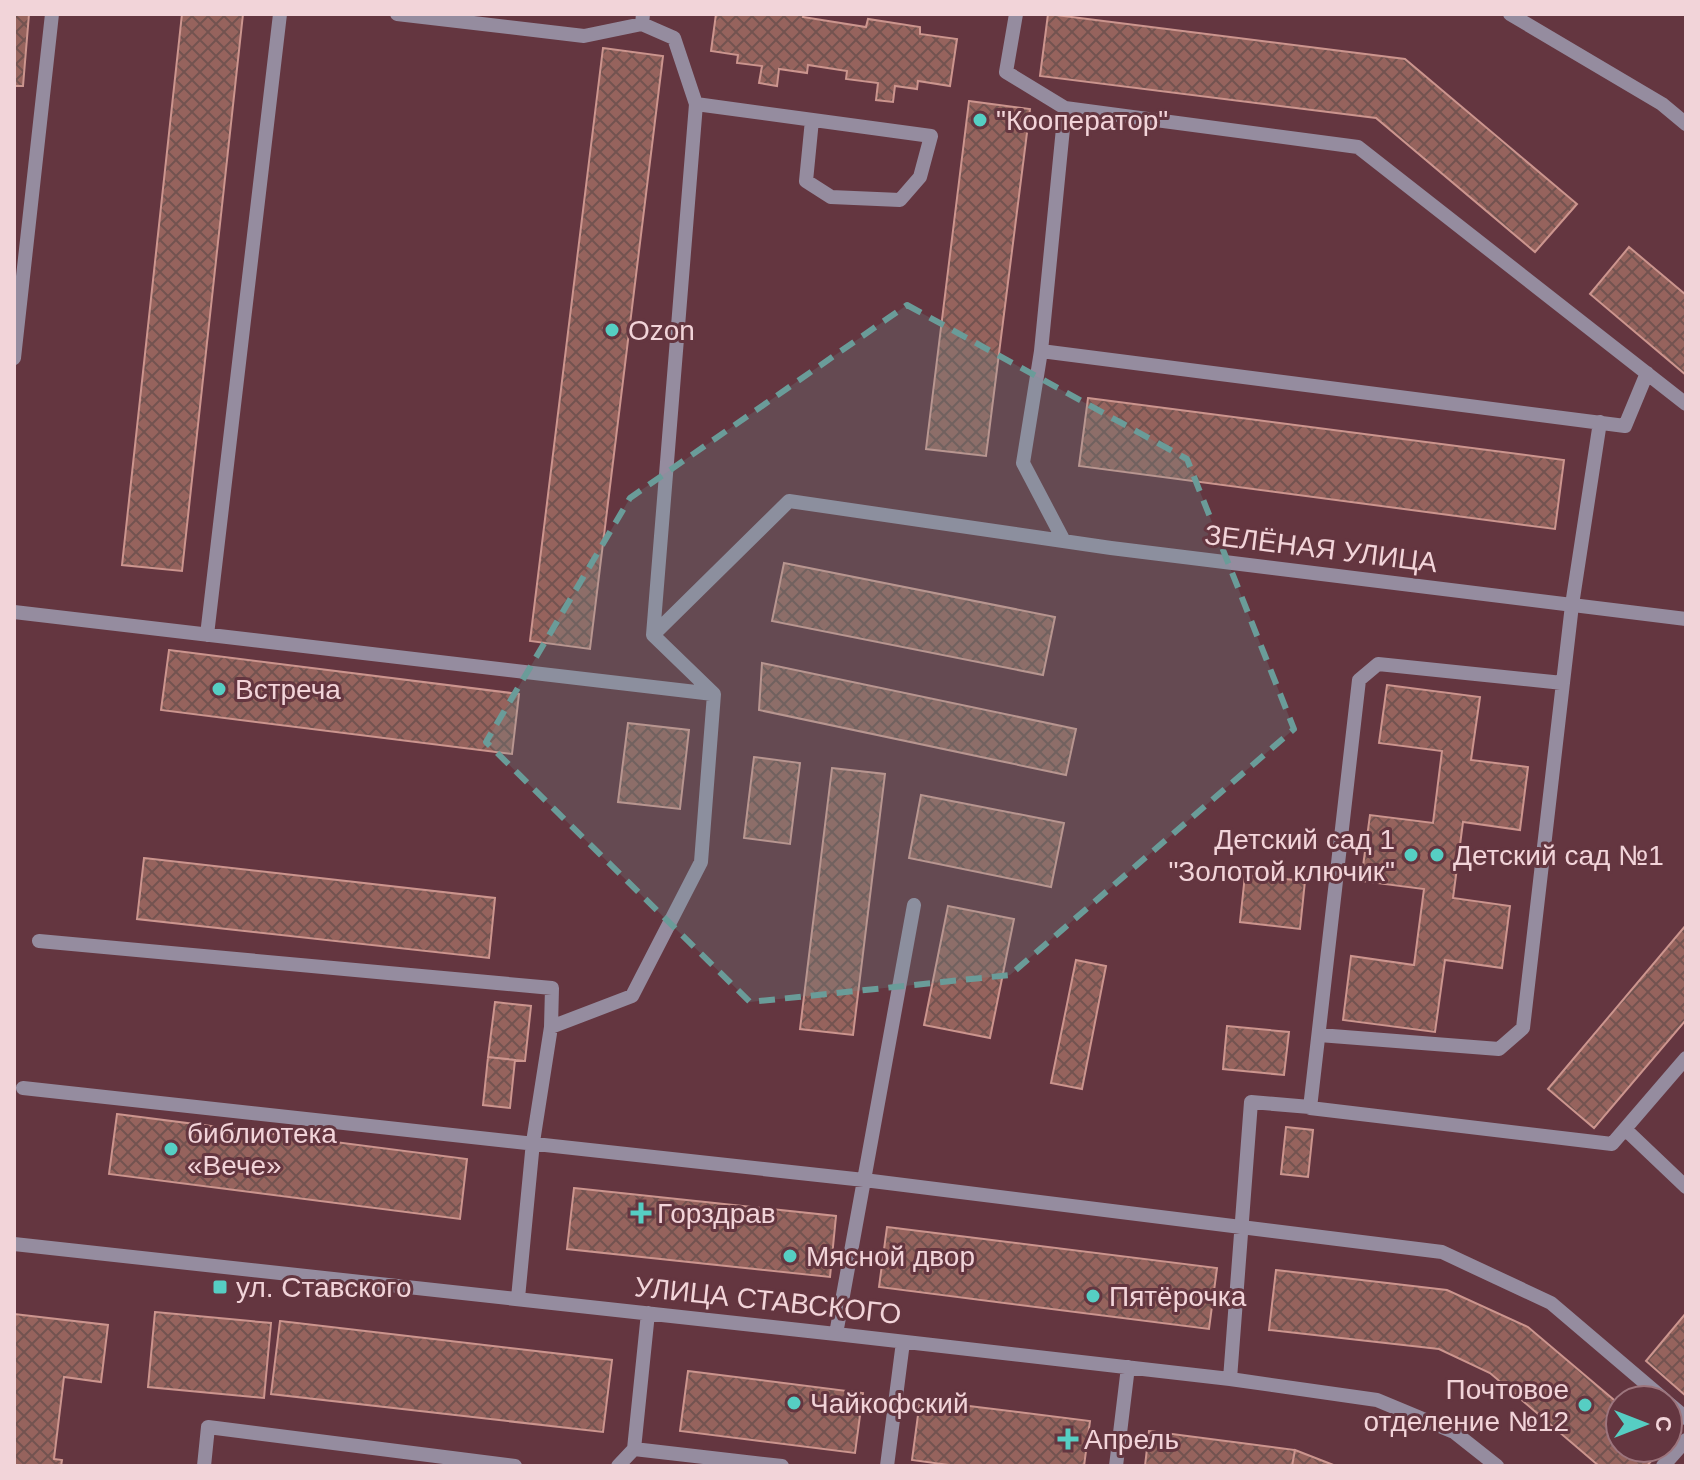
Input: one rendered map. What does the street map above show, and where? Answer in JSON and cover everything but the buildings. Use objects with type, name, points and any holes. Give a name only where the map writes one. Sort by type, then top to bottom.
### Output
[{"type":"street","points":[[14,358],[52,14]]},
{"type":"street","points":[[207,635],[280,14]]},
{"type":"street","points":[[397,14],[584,36],[643,19],[674,38],[696,104],[653,635],[714,694]]},
{"type":"street","points":[[1016,14],[1006,72],[1065,108],[1358,147],[1686,404]]},
{"type":"street","points":[[1510,14],[1662,104],[1686,124]]},
{"type":"street","points":[[696,104],[931,136],[920,177],[900,200],[831,197],[806,181],[812,120]]},
{"type":"street","points":[[1064,541],[1023,463],[1041,351],[1065,108]]},
{"type":"street","points":[[1041,351],[1625,426],[1647,373]]},
{"type":"street","points":[[1319,1035],[1499,1049],[1523,1028],[1572,605],[1600,422]]},
{"type":"street","name":"ЗЕЛЁНАЯ УЛИЦА","points":[[653,635],[789,501],[1064,541],[1686,619]]},
{"type":"street","points":[[14,612],[714,694]]},
{"type":"street","points":[[1310,1107],[1359,680],[1378,664],[1563,683]]},
{"type":"street","points":[[551,1027],[632,996],[701,862],[714,694]]},
{"type":"street","points":[[836,1334],[914,905]]},
{"type":"street","points":[[39,941],[552,988],[551,1027],[533,1142],[518,1298]]},
{"type":"street","points":[[1230,1379],[1251,1102],[1612,1144],[1686,1058]]},
{"type":"street","points":[[23,1088],[864,1180],[1442,1252],[1551,1303],[1646,1384]]},
{"type":"street","points":[[1625,1129],[1686,1187]]},
{"type":"street","name":"УЛИЦА СТАВСКОГО","points":[[14,1244],[1128,1367],[1377,1400],[1454,1432],[1497,1466]]},
{"type":"street","points":[[618,1466],[634,1449],[648,1313]]},
{"type":"street","points":[[887,1466],[903,1342]]},
{"type":"street","points":[[1116,1466],[1128,1367]]},
{"type":"street","points":[[204,1466],[208,1427],[515,1466]]},
{"type":"street","points":[[1663,1466],[1686,1440]]},
{"type":"street","points":[[634,1449],[782,1466]]},
{"type":"highlighted area","points":[[907,305],[1187,459],[1294,729],[1010,975],[750,1002],[486,742],[630,498]]},
{"type":"place","name":"\"Кооператор\"","points":[[980,120]]},
{"type":"place","name":"Ozon","points":[[612,330]]},
{"type":"place","name":"Встреча","points":[[219,689]]},
{"type":"place","name":"Детский сад 1 \"Золотой ключик\"","points":[[1411,855]]},
{"type":"place","name":"Детский сад №1","points":[[1437,855]]},
{"type":"place","name":"библиотека «Вече»","points":[[171,1149]]},
{"type":"place","name":"Горздрав","points":[[641,1213]]},
{"type":"place","name":"Мясной двор","points":[[790,1256]]},
{"type":"place","name":"ул. Ставского","points":[[220,1287]]},
{"type":"place","name":"Пятёрочка","points":[[1093,1296]]},
{"type":"place","name":"Чайкофский","points":[[794,1403]]},
{"type":"place","name":"Почтовое отделение №12","points":[[1585,1405]]},
{"type":"place","name":"Апрель","points":[[1068,1439]]}]
